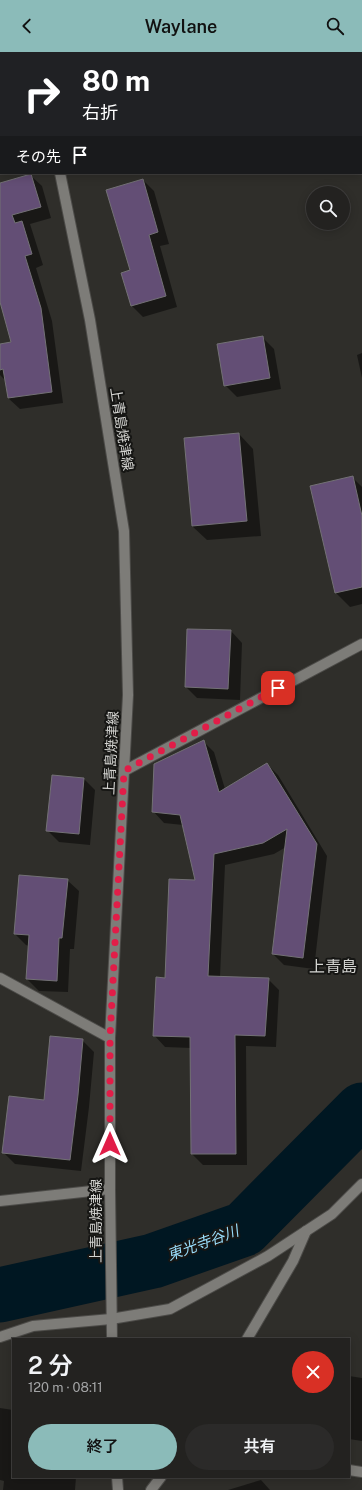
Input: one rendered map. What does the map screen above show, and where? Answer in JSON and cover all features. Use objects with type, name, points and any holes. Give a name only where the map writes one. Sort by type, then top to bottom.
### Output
[{"type":"main road","name":"上青島焼津線","points":[[60,174],[90,320],[124,531],[128,695],[110,1038],[112,1338]]},
{"type":"main road","points":[[124,771],[362,644]]},
{"type":"main road","points":[[0,978],[110,1038]]},
{"type":"main road","points":[[0,1337],[33,1326],[111,1319],[170,1309],[268,1256],[332,1214],[362,1184]]},
{"type":"main road","points":[[0,1201],[110,1189]]},
{"type":"main road","points":[[248,1338],[293,1262],[306,1231]]},
{"type":"main road","points":[[350,1470],[362,1472]]},
{"type":"main road","points":[[117,1478],[118,1490]]},
{"type":"main road","points":[[151,1490],[160,1478]]},
{"type":"building","points":[[31,174],[41,207],[12,215],[15,223],[22,221],[32,254],[25,256],[41,308],[52,392],[8,398],[3,369],[0,370],[0,344],[11,342],[0,302],[0,183]]},
{"type":"building","points":[[143,179],[158,232],[149,235],[166,296],[131,306],[121,273],[130,270],[106,190]]},
{"type":"building","points":[[263,336],[270,378],[224,386],[217,344]]},
{"type":"building","points":[[239,433],[247,521],[192,526],[184,438]]},
{"type":"building","points":[[353,476],[362,516],[362,587],[335,593],[310,486]]},
{"type":"building","points":[[187,629],[231,630],[228,689],[185,687]]},
{"type":"building","points":[[204,740],[219,792],[267,763],[317,844],[303,958],[272,954],[287,829],[263,843],[214,854],[208,976],[269,978],[265,1036],[235,1035],[236,1154],[191,1154],[190,1037],[153,1036],[156,977],[165,978],[169,879],[195,880],[180,815],[152,812],[154,764]]},
{"type":"building","points":[[52,775],[84,778],[79,834],[46,831]]},
{"type":"building","points":[[19,875],[68,879],[62,938],[59,938],[57,981],[26,979],[29,935],[14,934]]},
{"type":"building","points":[[50,1036],[83,1039],[70,1160],[2,1153],[9,1096],[44,1100]]},
{"type":"waterway","name":"東光寺谷川","points":[[0,1295],[153,1261],[244,1229],[362,1110]]},
{"type":"district","name":"上青島","points":[[333,966]]},
{"type":"route","points":[[110,1144],[110,1038],[124,771],[278,688]]}]
